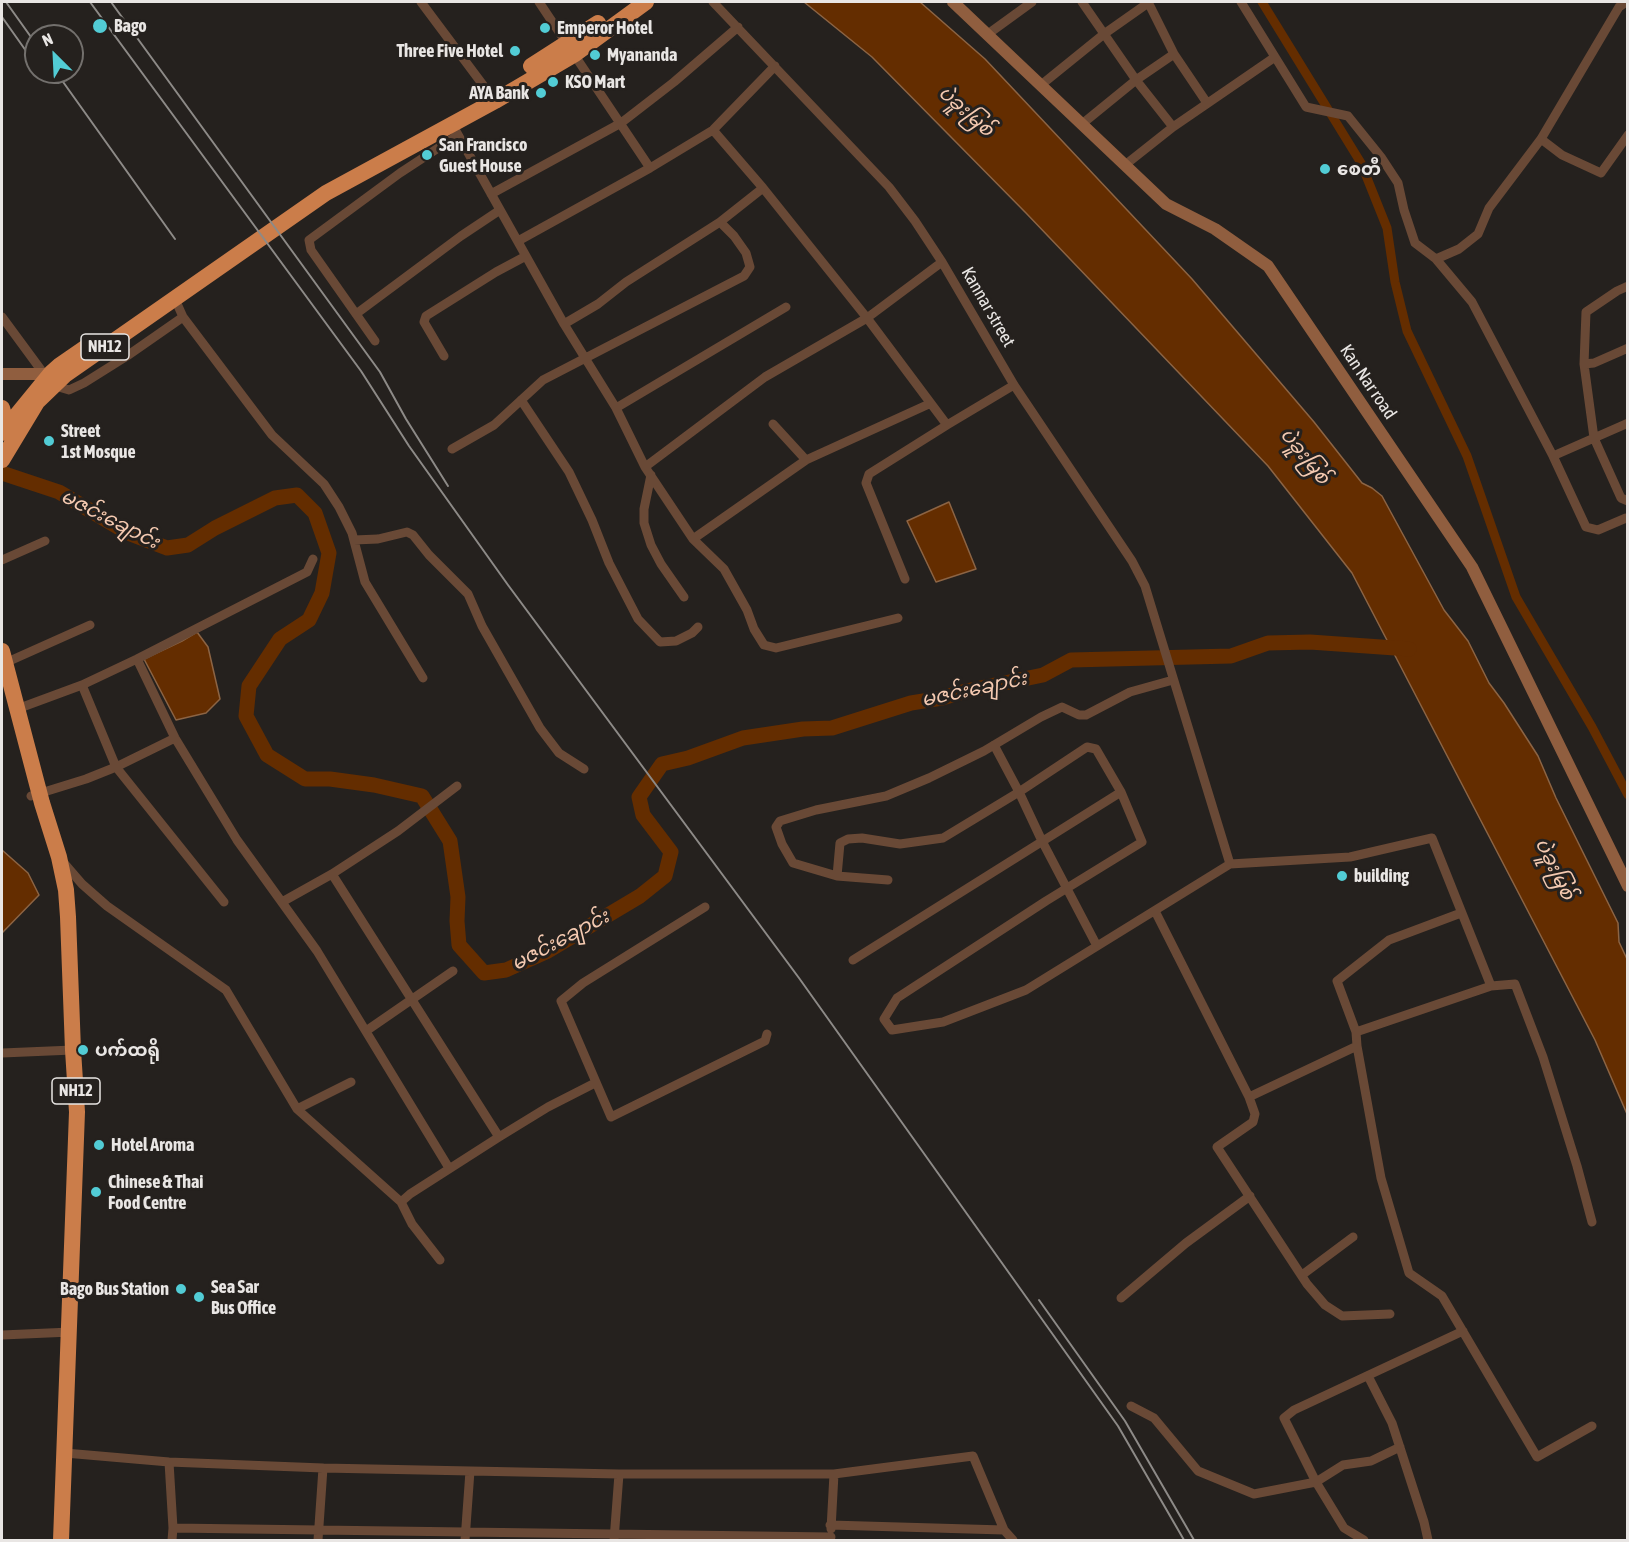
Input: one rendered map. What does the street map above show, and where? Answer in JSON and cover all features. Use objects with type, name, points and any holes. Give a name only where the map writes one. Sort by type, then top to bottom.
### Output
[{"type":"highway","name":"NH12","points":[[572,49],[629,2]]},
{"type":"highway","name":"NH12","points":[[2,460],[60,364],[229,254],[280,218],[319,185],[492,96],[646,2]]},
{"type":"highway","name":"NH12","points":[[280,218],[455,130],[492,96]]},
{"type":"highway","name":"NH12","points":[[4,429],[51,378],[175,299],[229,254]]},
{"type":"highway","points":[[2,408],[4,429]]},
{"type":"highway","name":"NH12","points":[[3,657],[36,795],[56,901],[68,1050],[78,1112],[51,1540]]},
{"type":"highway","name":"NH12","points":[[2,686],[36,795],[59,857],[66,890],[68,1050]]},
{"type":"highway","name":"NH12","points":[[61,1540],[65,1453],[65,1332]]},
{"type":"street","points":[[421,2],[492,96]]},
{"type":"street","points":[[539,2],[650,168]]},
{"type":"street","name":"Kannar street","points":[[713,2],[889,187],[942,262],[1014,385],[1132,561],[1145,585],[1230,864]]},
{"type":"street","name":"Kan Nar road","points":[[953,2],[1166,204],[1215,229],[1268,266],[1472,567],[1628,886]]},
{"type":"street","points":[[988,34],[1032,2]]},
{"type":"street","points":[[1082,2],[1136,80],[1173,127]]},
{"type":"street","points":[[1041,85],[1148,2],[1174,54],[1207,103]]},
{"type":"street","points":[[1241,2],[1306,107],[1348,116],[1381,157],[1398,183],[1415,243],[1436,259],[1472,302],[1586,527],[1598,530],[1628,519]]},
{"type":"street","points":[[1436,259],[1459,249],[1478,234],[1488,208],[1541,139],[1621,3]]},
{"type":"street","points":[[491,194],[621,123],[674,82],[738,27]]},
{"type":"street","points":[[1082,124],[1136,80],[1174,54]]},
{"type":"street","points":[[1125,165],[1173,127],[1275,57]]},
{"type":"street","points":[[518,241],[650,168],[713,130],[775,66]]},
{"type":"street","points":[[375,341],[311,250],[309,240],[455,130],[564,324],[616,408],[645,467],[693,539],[724,569],[747,610],[754,629],[765,645],[776,648],[898,618]]},
{"type":"street","points":[[713,130],[763,188],[867,318],[929,404],[947,425]]},
{"type":"street","points":[[1541,139],[1562,155],[1601,173],[1628,135]]},
{"type":"street","points":[[564,324],[598,304],[626,282],[720,222],[763,188]]},
{"type":"street","points":[[356,314],[500,210]]},
{"type":"street","points":[[452,449],[494,425],[543,380],[744,276],[750,267],[746,253],[720,222]]},
{"type":"street","points":[[444,356],[424,321],[426,316],[526,256]]},
{"type":"street","points":[[645,467],[765,377],[867,318],[942,262]]},
{"type":"street","points":[[1628,286],[1587,312],[1584,364],[1594,438],[1621,498],[1628,501]]},
{"type":"street","points":[[175,299],[183,317],[272,435],[324,484],[342,513],[354,540],[365,582],[423,678]]},
{"type":"street","points":[[616,408],[786,308]]},
{"type":"street","points":[[2,317],[51,378],[69,390],[127,356],[183,317]]},
{"type":"street","points":[[1584,364],[1594,363],[1628,348]]},
{"type":"street","points":[[2,374],[51,378]]},
{"type":"street","points":[[905,579],[866,483],[869,474],[1014,385]]},
{"type":"street","points":[[521,400],[569,472],[609,563],[638,619],[660,642],[676,641],[692,633],[698,627]]},
{"type":"street","points":[[693,539],[806,460],[929,404]]},
{"type":"street","points":[[1552,456],[1628,423]]},
{"type":"street","points":[[773,424],[806,460]]},
{"type":"street","points":[[651,475],[644,509],[644,523],[651,545],[661,564],[684,597]]},
{"type":"street","points":[[354,540],[378,539],[406,532],[413,535],[429,555],[468,594],[482,626],[540,728],[559,753],[584,769]]},
{"type":"street","points":[[2,560],[45,541]]},
{"type":"street","points":[[17,709],[81,685],[137,659],[307,572],[312,559]]},
{"type":"street","points":[[3,657],[90,625]]},
{"type":"street","points":[[137,659],[175,738],[237,840],[317,951],[448,1168]]},
{"type":"street","points":[[888,880],[837,876],[793,863],[782,844],[776,827],[780,821],[816,810],[886,796],[929,778],[1062,707],[1079,715],[1086,715],[1130,692],[1172,676]]},
{"type":"street","points":[[81,685],[116,767],[224,902]]},
{"type":"street","points":[[36,795],[116,767],[175,738]]},
{"type":"street","points":[[994,745],[1042,842],[1098,946]]},
{"type":"street","points":[[837,876],[840,843],[848,839],[862,838],[900,844],[943,838],[1088,747],[1096,749],[1121,792],[1142,842],[897,998],[884,1019],[892,1030],[943,1022],[1026,990],[1230,864],[1350,856],[1432,838],[1491,986]]},
{"type":"street","points":[[282,902],[332,874],[398,831],[458,786]]},
{"type":"street","points":[[853,960],[1121,792]]},
{"type":"street","points":[[59,857],[82,884],[107,906],[226,990],[297,1109],[401,1202],[412,1224],[440,1260]]},
{"type":"street","points":[[332,874],[499,1137]]},
{"type":"street","points":[[705,907],[583,983],[561,1001],[611,1117],[765,1041],[766,1034]]},
{"type":"street","points":[[1155,911],[1249,1097],[1255,1114],[1254,1122],[1217,1147],[1302,1275],[1325,1305],[1342,1316],[1390,1314]]},
{"type":"street","points":[[1461,913],[1389,940],[1337,981],[1356,1032],[1381,1178],[1409,1273],[1442,1296],[1537,1457],[1592,1426]]},
{"type":"street","points":[[366,1031],[453,970]]},
{"type":"street","points":[[1356,1032],[1491,986],[1515,984],[1543,1057],[1592,1222]]},
{"type":"street","points":[[1249,1097],[1357,1046]]},
{"type":"street","points":[[2,1053],[68,1050]]},
{"type":"street","points":[[297,1109],[351,1082]]},
{"type":"street","points":[[401,1202],[448,1168],[548,1107],[595,1083]]},
{"type":"street","points":[[1121,1298],[1186,1243],[1250,1196]]},
{"type":"street","points":[[1302,1275],[1353,1237]]},
{"type":"street","points":[[1364,1540],[1344,1528],[1316,1482],[1284,1418],[1294,1410],[1463,1330]]},
{"type":"street","points":[[2,1335],[65,1332]]},
{"type":"street","points":[[1368,1376],[1392,1424],[1428,1540]]},
{"type":"street","points":[[1131,1406],[1155,1418],[1198,1471],[1254,1494],[1316,1482],[1343,1465],[1371,1461],[1400,1446]]},
{"type":"street","points":[[65,1453],[169,1462],[323,1468],[619,1474],[834,1474],[973,1456],[1004,1530],[1013,1540]]},
{"type":"street","points":[[169,1462],[172,1540]]},
{"type":"street","points":[[318,1535],[323,1468]]},
{"type":"street","points":[[466,1537],[470,1471]]},
{"type":"street","points":[[614,1538],[619,1474]]},
{"type":"street","points":[[173,1528],[318,1535],[831,1539],[834,1474]]},
{"type":"street","points":[[830,1526],[1004,1530]]},
{"type":"water","name":"ပဲခူးမြစ်","points":[[804,2],[920,2],[985,59],[1192,279],[1314,422],[1362,483],[1382,496],[1444,610],[1468,641],[1489,683],[1538,756],[1556,798],[1618,923],[1619,942],[1627,959],[1627,1114],[1595,1040],[1352,573],[1268,466],[1026,213],[872,57]]},
{"type":"water","points":[[949,502],[976,569],[936,582],[907,521]]},
{"type":"water","points":[[197,632],[208,647],[220,699],[206,713],[176,720],[144,659]]},
{"type":"water","points":[[2,850],[28,873],[39,895],[2,933]]},
{"type":"waterway","points":[[1262,2],[1361,163],[1387,228],[1395,282],[1407,331],[1467,456],[1516,597],[1592,727],[1628,795]]},
{"type":"waterway","name":"မဇင်းချောင်း","points":[[2,473],[59,492],[128,533],[167,548],[188,545],[215,528],[275,498],[297,495],[315,513],[329,553],[322,593],[309,620],[280,639],[249,686],[246,716],[267,755],[305,779],[330,779],[374,785],[422,796],[450,841],[458,897],[459,945],[484,973],[506,970],[546,952],[640,896],[665,876],[671,852],[643,815],[639,797],[662,764],[688,758],[743,738],[803,729],[832,728],[911,703],[1043,675],[1071,660],[1231,656],[1268,643],[1310,642],[1409,649]]},
{"type":"railway","points":[[6,2],[24,27]]},
{"type":"railway","points":[[90,2],[361,371],[409,446],[508,585],[799,978],[1118,1426],[1184,1540]]},
{"type":"railway","points":[[111,2],[380,372],[448,486]]},
{"type":"railway","points":[[2,17],[24,48]]},
{"type":"railway","points":[[65,84],[175,239]]},
{"type":"railway","points":[[1039,1300],[1125,1421],[1194,1540]]},
{"type":"place","name":"Bago","points":[[100,26]]},
{"type":"place","name":"Emperor Hotel","points":[[545,28]]},
{"type":"place","name":"Three Five Hotel","points":[[515,51]]},
{"type":"place","name":"Myananda","points":[[595,55]]},
{"type":"place","name":"KSO Mart","points":[[553,82]]},
{"type":"place","name":"AYA Bank","points":[[541,93]]},
{"type":"place","name":"San Francisco Guest House","points":[[427,155]]},
{"type":"place","name":"စေတီ","points":[[1325,169]]},
{"type":"place","name":"Street 1st Mosque","points":[[49,441]]},
{"type":"place","name":"building","points":[[1342,876]]},
{"type":"place","name":"ပက်ထရို","points":[[83,1050]]},
{"type":"place","name":"Hotel Aroma","points":[[99,1145]]},
{"type":"place","name":"Chinese & Thai Food Centre","points":[[96,1192]]},
{"type":"place","name":"Bago Bus Station","points":[[181,1289]]},
{"type":"place","name":"Sea Sar Bus Office","points":[[199,1297]]}]
